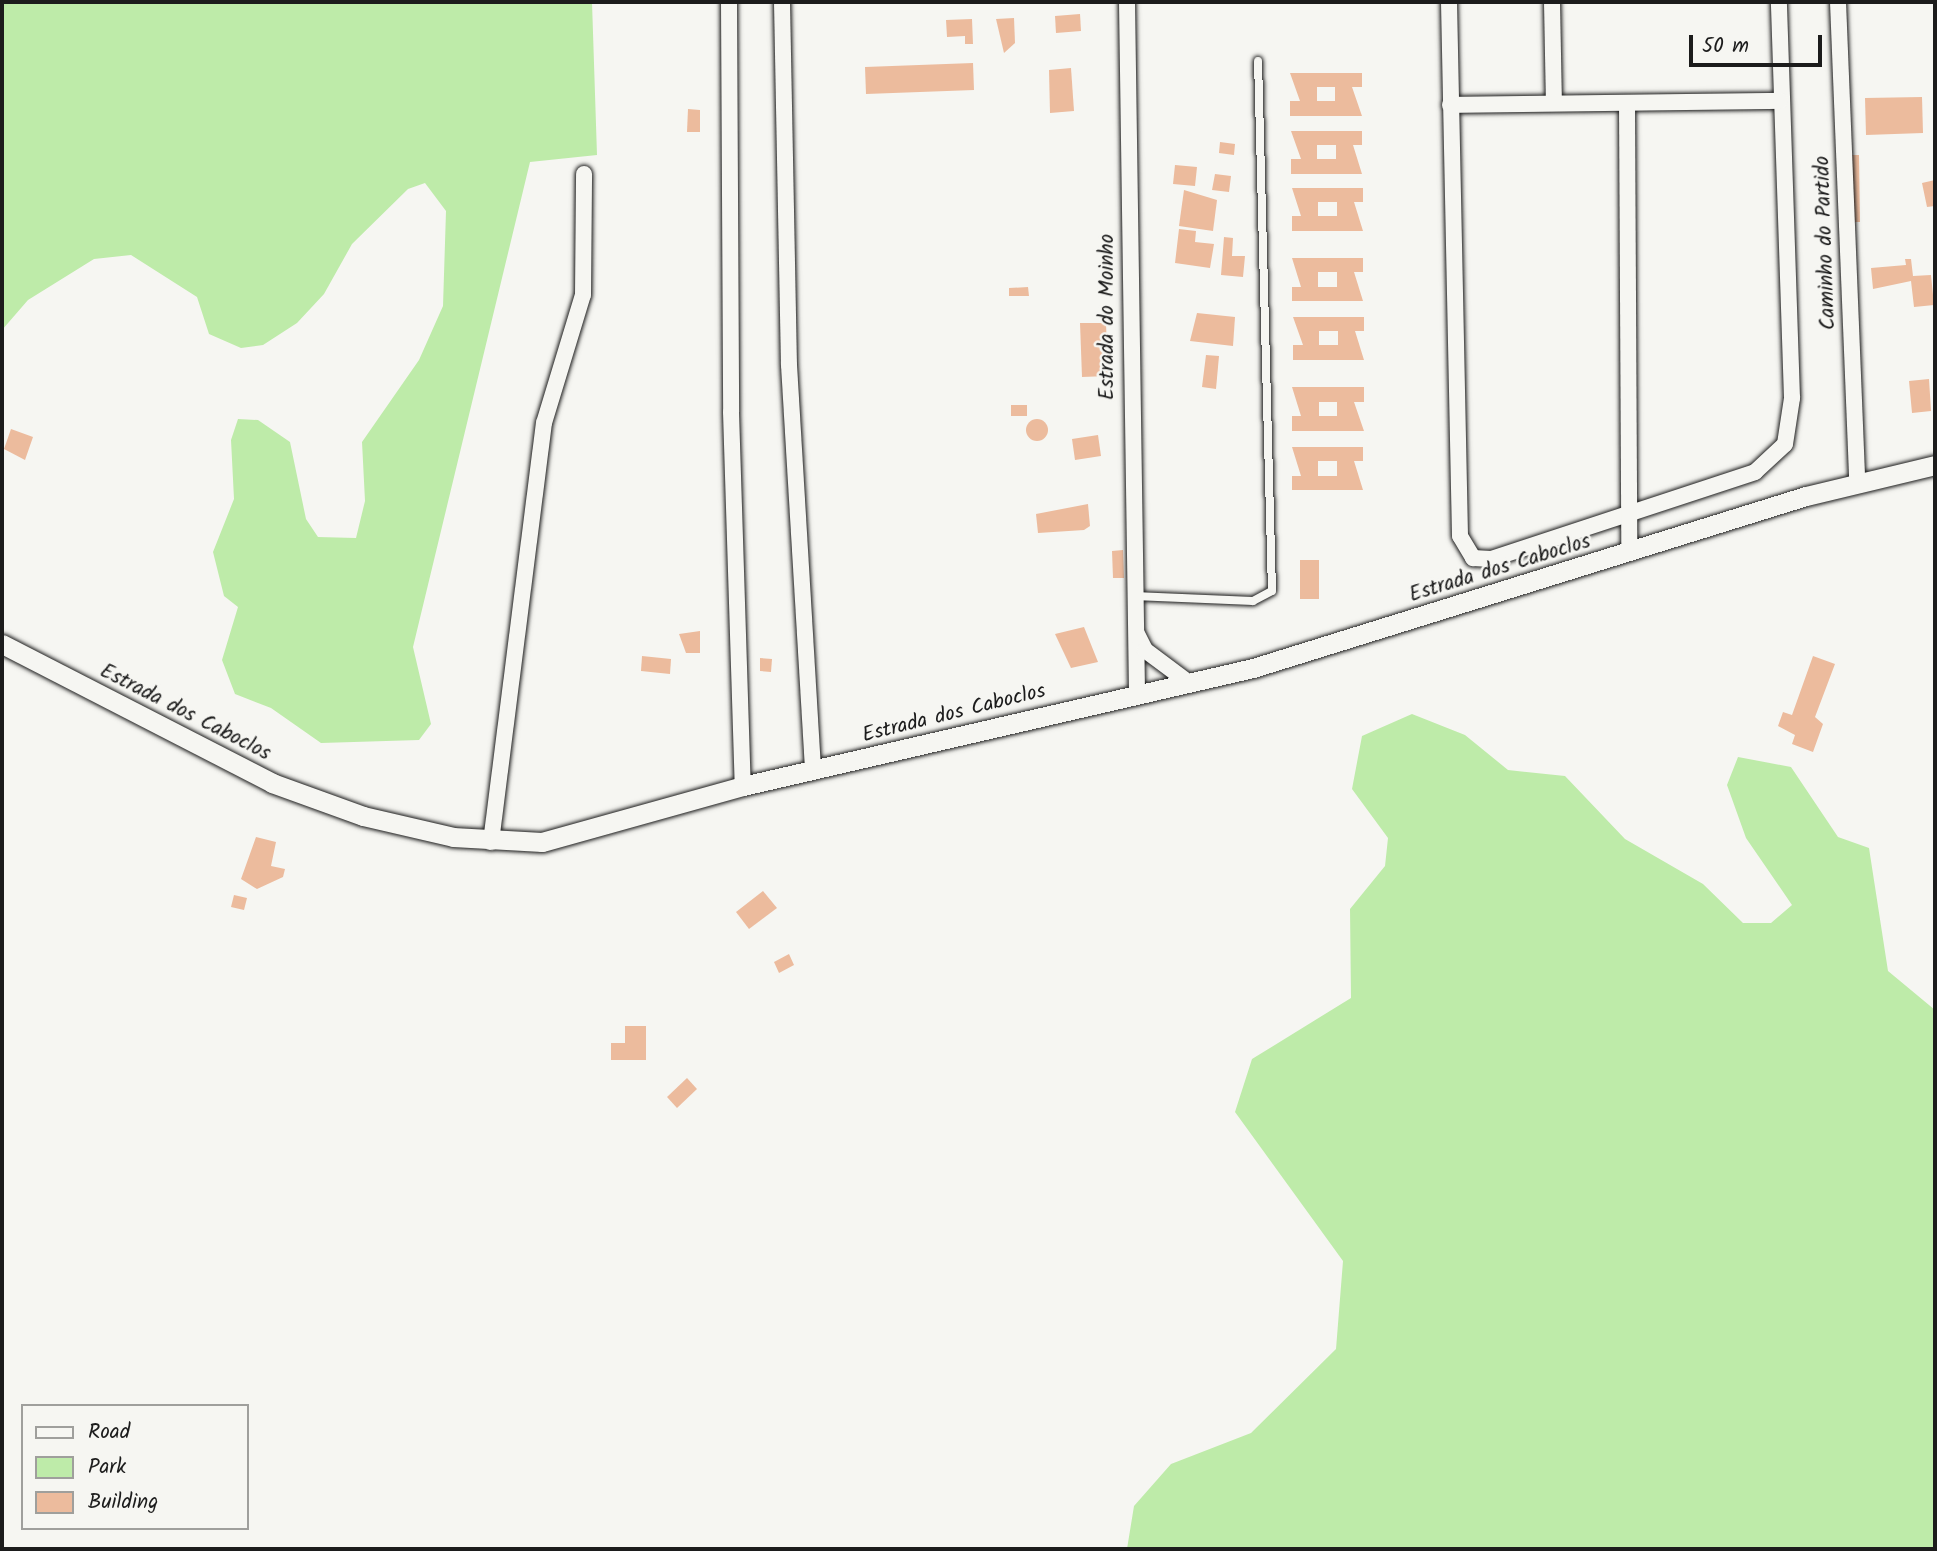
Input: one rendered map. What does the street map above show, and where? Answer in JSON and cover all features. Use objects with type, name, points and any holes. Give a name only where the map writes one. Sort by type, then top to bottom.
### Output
[{"type":"street","points":[[729,2],[731,412],[743,786]]},
{"type":"street","points":[[782,2],[789,365],[813,771]]},
{"type":"street","name":"Estrada do Moinho","points":[[1128,2],[1137,692]]},
{"type":"street","points":[[1449,2],[1465,550],[1473,558],[1504,557],[1629,509],[1755,471],[1786,444],[1792,398],[1780,101],[1779,2]]},
{"type":"street","points":[[1552,2],[1554,103]]},
{"type":"street","name":"Caminho do Partido","points":[[1838,2],[1857,482]]},
{"type":"street","points":[[1450,105],[1780,101]]},
{"type":"street","points":[[1628,104],[1629,553]]},
{"type":"street","points":[[491,842],[544,423],[583,295],[584,174]]},
{"type":"street","name":"Estrada dos Caboclos","points":[[2,644],[272,783],[363,816],[491,842],[542,842],[597,831],[743,786],[1137,692],[1254,668],[1857,482],[1935,464]]},
{"type":"street","points":[[1136,632],[1144,650],[1188,681]]},
{"type":"lane","points":[[1134,596],[1253,601],[1272,592],[1258,61]]},
{"type":"green space","points":[[2,2],[592,2],[597,155],[530,162],[413,647],[431,724],[419,740],[321,743],[271,708],[235,694],[222,660],[238,607],[224,596],[213,552],[234,499],[231,440],[238,419],[258,420],[290,442],[306,519],[318,537],[356,538],[365,501],[362,442],[419,360],[443,306],[446,211],[425,183],[408,189],[352,244],[324,294],[297,323],[263,345],[241,348],[209,334],[197,297],[131,255],[94,259],[28,300],[2,330]]},
{"type":"green space","points":[[1412,714],[1465,735],[1508,770],[1565,776],[1625,839],[1703,884],[1743,923],[1771,923],[1792,905],[1746,838],[1727,785],[1738,757],[1791,767],[1838,837],[1869,848],[1888,971],[1935,1010],[1935,1549],[1127,1549],[1134,1506],[1171,1464],[1251,1433],[1336,1349],[1343,1261],[1235,1112],[1252,1059],[1351,998],[1350,909],[1385,866],[1388,838],[1352,789],[1362,736]]},
{"type":"building","points":[[1080,14],[1081,31],[1056,33],[1055,16]]},
{"type":"building","points":[[1014,18],[1015,43],[1004,53],[996,19]]},
{"type":"building","points":[[972,19],[973,44],[965,44],[965,36],[947,37],[946,20]]},
{"type":"building","points":[[973,63],[974,90],[866,94],[865,67]]},
{"type":"building","points":[[1071,68],[1074,111],[1050,113],[1049,70]]},
{"type":"building","points":[[1290,73],[1362,73],[1362,87],[1352,87],[1362,116],[1290,116],[1290,101],[1300,101]],"holes":[[[1317,87],[1335,87],[1335,101],[1317,101]]]},
{"type":"building","points":[[1922,97],[1923,133],[1866,135],[1865,98]]},
{"type":"building","points":[[688,109],[700,110],[700,132],[687,132]]},
{"type":"building","points":[[1291,131],[1362,131],[1362,145],[1353,145],[1362,174],[1291,174],[1291,159],[1301,159]],"holes":[[[1317,145],[1336,145],[1336,159],[1317,159]]]},
{"type":"building","points":[[1220,142],[1235,144],[1234,155],[1219,153]]},
{"type":"building","points":[[1849,155],[1859,155],[1860,222],[1850,222]]},
{"type":"building","points":[[1175,165],[1197,167],[1195,186],[1173,184]]},
{"type":"building","points":[[1215,174],[1231,176],[1229,192],[1212,190]]},
{"type":"building","points":[[1935,180],[1935,206],[1927,207],[1922,183]]},
{"type":"building","points":[[1292,188],[1363,188],[1363,202],[1354,202],[1363,231],[1292,231],[1292,216],[1301,216]],"holes":[[[1318,202],[1337,202],[1337,216],[1318,216]]]},
{"type":"building","points":[[1184,190],[1217,200],[1213,231],[1179,226]]},
{"type":"building","points":[[1179,229],[1196,231],[1195,242],[1214,244],[1210,268],[1175,263]]},
{"type":"building","points":[[1224,237],[1233,238],[1232,256],[1245,256],[1243,277],[1221,275]]},
{"type":"building","points":[[1292,258],[1363,258],[1363,272],[1354,272],[1363,301],[1292,301],[1292,287],[1301,287]],"holes":[[[1318,272],[1337,272],[1337,287],[1318,287]]]},
{"type":"building","points":[[1905,259],[1911,259],[1913,276],[1931,275],[1934,305],[1914,307],[1911,281],[1873,289],[1871,268],[1906,265]]},
{"type":"building","points":[[1028,287],[1029,296],[1009,296],[1009,288]]},
{"type":"building","points":[[1197,313],[1235,317],[1233,346],[1190,341]]},
{"type":"building","points":[[1293,317],[1364,317],[1364,331],[1355,331],[1364,360],[1293,360],[1293,345],[1303,345]],"holes":[[[1319,331],[1338,331],[1338,345],[1319,345]]]},
{"type":"building","points":[[1080,323],[1106,323],[1108,376],[1082,377]]},
{"type":"building","points":[[1206,355],[1219,356],[1216,389],[1202,387]]},
{"type":"building","points":[[1929,379],[1931,411],[1912,413],[1909,381]]},
{"type":"building","points":[[1292,387],[1364,387],[1364,402],[1354,402],[1364,431],[1292,431],[1292,416],[1301,416]],"holes":[[[1319,402],[1337,402],[1337,416],[1319,416]]]},
{"type":"building","points":[[1011,405],[1027,405],[1027,416],[1011,416]]},
{"type":"building","points":[[1037,419],[1045,422],[1048,430],[1045,438],[1037,441],[1029,438],[1026,430],[1029,422]]},
{"type":"building","points":[[11,429],[33,437],[25,460],[4,449]]},
{"type":"building","points":[[1098,435],[1101,456],[1075,460],[1072,439]]},
{"type":"building","points":[[1292,447],[1363,447],[1363,461],[1354,461],[1363,490],[1292,490],[1292,476],[1301,476]],"holes":[[[1318,461],[1337,461],[1337,476],[1318,476]]]},
{"type":"building","points":[[1088,504],[1090,526],[1084,530],[1038,533],[1036,514]]},
{"type":"building","points":[[1123,550],[1124,578],[1113,578],[1112,551]]},
{"type":"building","points":[[1300,560],[1319,560],[1319,599],[1300,599]]},
{"type":"building","points":[[1084,627],[1098,662],[1071,668],[1055,634]]},
{"type":"building","points":[[700,631],[700,653],[686,653],[679,634]]},
{"type":"building","points":[[642,656],[671,659],[670,674],[641,671]]},
{"type":"building","points":[[1813,656],[1835,664],[1815,717],[1823,724],[1813,752],[1792,744],[1795,735],[1778,726],[1783,712],[1792,715]]},
{"type":"building","points":[[760,658],[772,659],[771,672],[760,671]]},
{"type":"building","points":[[256,837],[276,842],[271,866],[285,869],[283,877],[257,889],[241,879]]},
{"type":"building","points":[[763,891],[777,908],[749,929],[736,912]]},
{"type":"building","points":[[234,895],[247,898],[244,910],[231,907]]},
{"type":"building","points":[[789,954],[794,965],[779,973],[774,962]]},
{"type":"building","points":[[625,1026],[646,1026],[646,1060],[611,1060],[611,1043],[625,1043]]},
{"type":"building","points":[[687,1078],[697,1089],[677,1108],[667,1097]]}]
